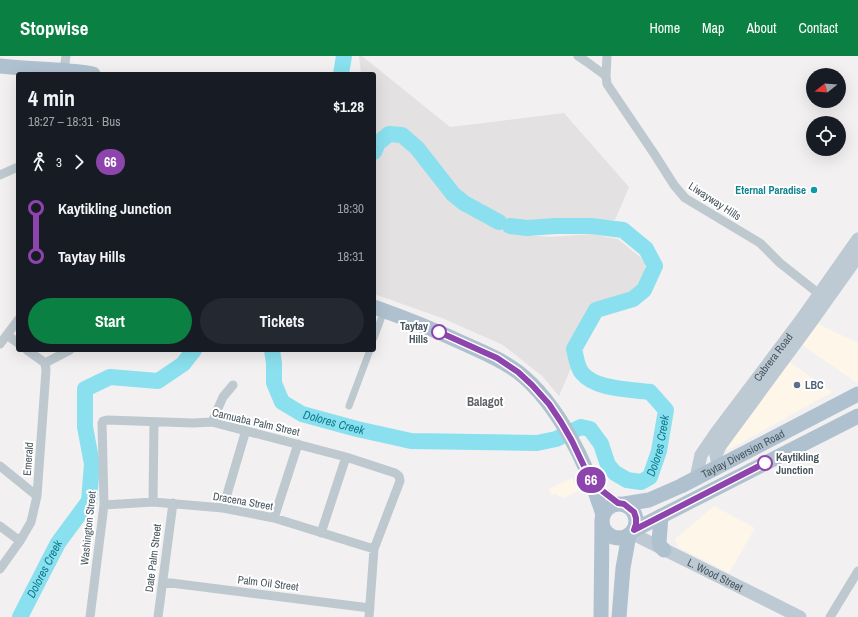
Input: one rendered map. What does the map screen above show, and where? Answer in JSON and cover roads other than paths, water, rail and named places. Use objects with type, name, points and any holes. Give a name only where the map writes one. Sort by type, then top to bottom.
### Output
[{"type":"main road","points":[[0,66],[24,69],[65,63],[88,72]]},
{"type":"main road","name":"Cabrera Road","points":[[718,466],[716,455],[720,446],[823,297],[858,239]]},
{"type":"main road","name":"Cabrera Road","points":[[696,478],[701,455],[716,433],[801,320],[858,256]]},
{"type":"main road","points":[[379,309],[426,326],[497,358],[518,372],[549,404],[572,441],[592,483],[604,529],[612,536],[624,537],[631,532]]},
{"type":"main road","name":"Taytay Diversion Road","points":[[621,504],[649,500],[681,486],[858,394]]},
{"type":"main road","name":"Taytay Diversion Road","points":[[631,532],[858,416]]},
{"type":"main road","points":[[592,483],[634,512],[636,518],[636,524],[631,532],[624,562],[619,617]]},
{"type":"main road","points":[[649,500],[646,505],[647,513],[651,516],[660,517],[659,542],[660,546],[664,550]]},
{"type":"main road","points":[[601,617],[602,519],[609,507],[621,504]]},
{"type":"main road","name":"L. Wood Street","points":[[631,532],[664,550],[800,617]]},
{"type":"street","points":[[578,56],[606,76]]},
{"type":"street","name":"Liwayway Hills","points":[[607,56],[606,76],[607,84],[611,92],[679,192],[685,198],[760,243],[780,263],[823,297]]},
{"type":"street","points":[[0,176],[16,168]]},
{"type":"street","points":[[376,326],[379,309]]},
{"type":"street","points":[[0,344],[16,323]]},
{"type":"street","points":[[7,335],[16,342]]},
{"type":"street","points":[[30,352],[45,363],[66,352]]},
{"type":"street","points":[[349,406],[369,352]]},
{"type":"street","name":"Emerald","points":[[0,569],[32,522],[37,496],[46,370],[45,363]]},
{"type":"street","points":[[212,422],[223,397],[232,385]]},
{"type":"street","name":"Carnuaba Palm Street","points":[[107,420],[212,422],[346,457],[395,473],[399,476],[400,480],[374,549]]},
{"type":"street","name":"Washington Street","points":[[90,617],[104,504],[102,423],[103,421],[107,420]]},
{"type":"street","points":[[153,502],[154,422]]},
{"type":"street","points":[[223,508],[246,430]]},
{"type":"street","points":[[274,518],[298,444]]},
{"type":"street","points":[[321,533],[346,457]]},
{"type":"street","points":[[0,466],[37,496]]},
{"type":"street","name":"Dracena Street","points":[[104,504],[153,502],[223,508],[274,518],[374,549]]},
{"type":"street","name":"Date Palm Street","points":[[158,617],[173,503]]},
{"type":"street","points":[[0,526],[20,541]]},
{"type":"street","points":[[369,613],[374,549]]},
{"type":"street","points":[[830,617],[858,571]]},
{"type":"street","name":"Palm Oil Street","points":[[162,582],[369,613]]},
{"type":"waterway","name":"Dolores Creek","points":[[341,72],[344,56]]},
{"type":"waterway","name":"Dolores Creek","points":[[376,148],[378,143],[389,134],[402,135],[417,148],[453,194],[464,203],[499,222]]},
{"type":"waterway","name":"Dolores Creek","points":[[272,352],[274,383],[282,402],[302,414],[357,429],[411,441],[537,443],[556,439],[581,427],[590,429],[601,444],[608,465],[615,473],[627,480],[641,482],[650,477],[659,451],[666,410],[650,392],[604,386],[588,379],[579,368],[574,349],[596,310],[633,299],[644,290],[655,266],[646,249],[623,230],[591,226],[527,228],[510,226]]},
{"type":"waterway","name":"Dolores Creek","points":[[20,617],[58,543],[89,501],[92,464],[85,427],[85,389],[110,377],[158,381],[183,364],[192,352]]},
{"type":"place","name":"Eternal Paradise","points":[[814,190]]},
{"type":"place","name":"Taytay Hills","points":[[439,332]]},
{"type":"place","name":"LBC","points":[[797,385]]},
{"type":"place","name":"Kaytikling Junction","points":[[765,463]]},
{"type":"district","name":"Balagot","points":[[485,402]]}]
